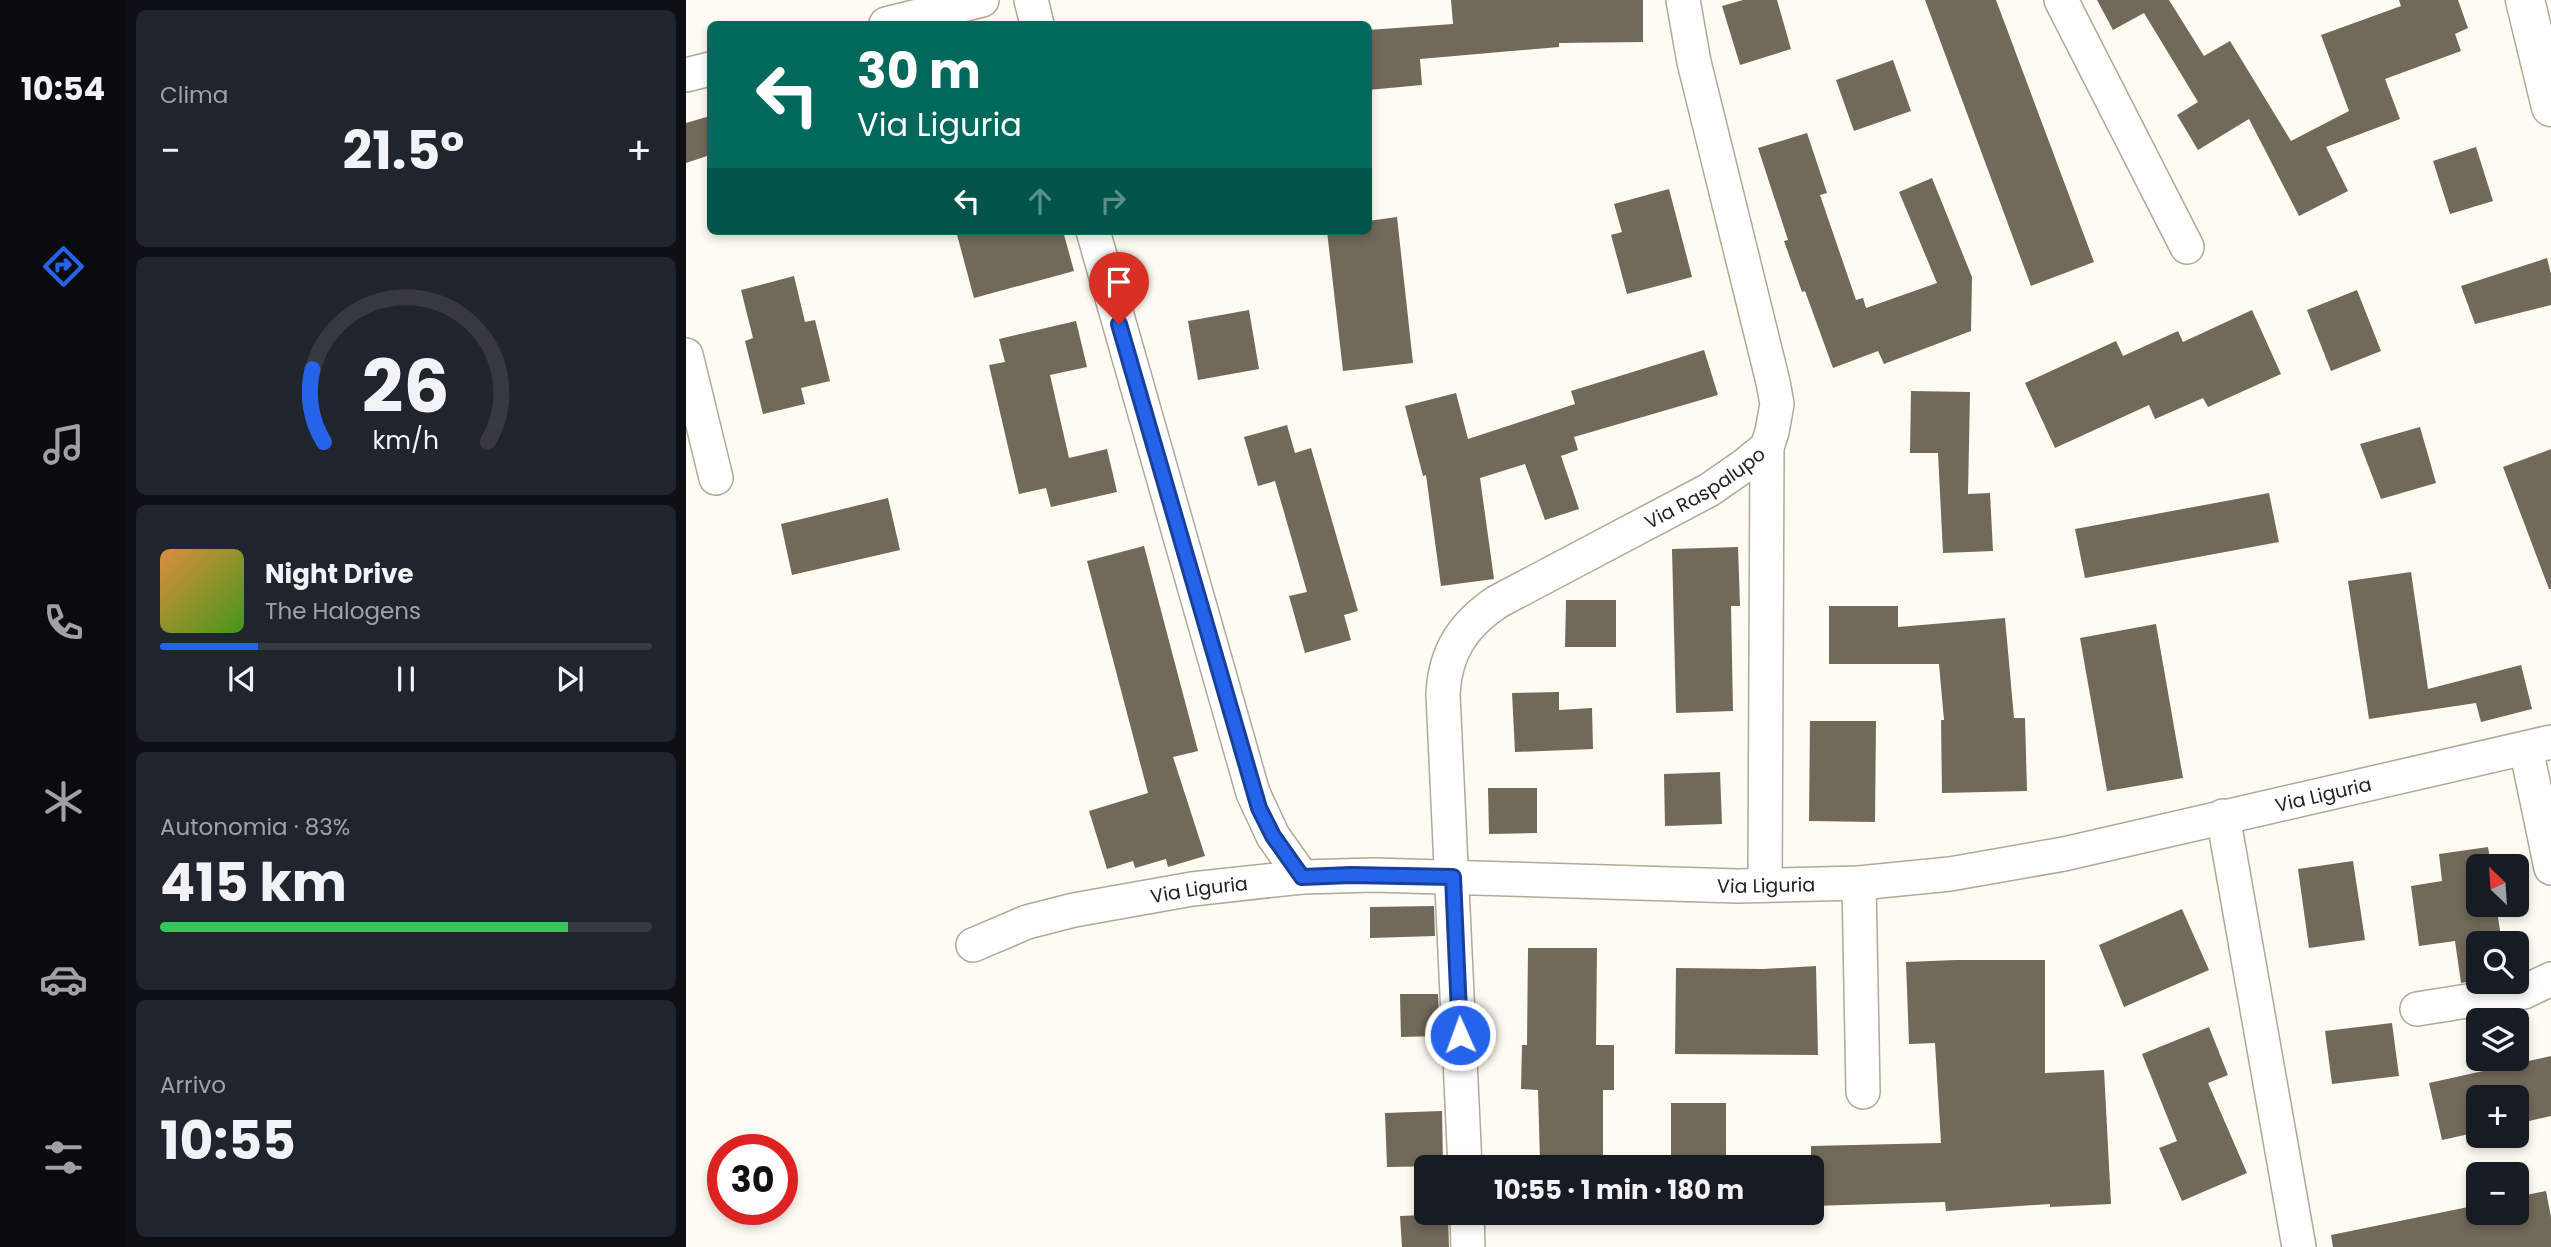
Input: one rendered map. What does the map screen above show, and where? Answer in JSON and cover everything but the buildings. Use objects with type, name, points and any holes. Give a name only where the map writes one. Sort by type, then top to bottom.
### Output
[{"type":"street","points":[[898,21],[982,0]]},
{"type":"street","points":[[1031,0],[1036,21]]},
{"type":"street","name":"Via Raspalupo","points":[[1465,1155],[1443,694],[1446,666],[1460,635],[1497,602],[1709,490],[1767,447],[1776,416],[1775,392],[1694,62],[1684,0]]},
{"type":"street","points":[[2061,0],[2187,247]]},
{"type":"street","points":[[2525,0],[2551,107]]},
{"type":"street","points":[[686,75],[707,70]]},
{"type":"street","points":[[1094,235],[1253,793],[1273,836],[1302,877]]},
{"type":"street","points":[[686,355],[716,478]]},
{"type":"street","points":[[1765,885],[1767,447]]},
{"type":"street","points":[[2538,745],[2551,867]]},
{"type":"street","name":"Via Liguria","points":[[973,944],[1019,925],[1067,911],[1192,889],[1302,877],[1453,877],[1707,886],[1907,880],[2011,864],[2538,745]]},
{"type":"street","points":[[2223,816],[2299,1247]]},
{"type":"street","points":[[1859,883],[1863,1092]]},
{"type":"street","points":[[2417,1009],[2524,992],[2551,979]]},
{"type":"street","points":[[1467,1225],[1468,1247]]},
{"type":"route","points":[[1119,324],[1248,779],[1259,808],[1273,836],[1302,877],[1453,877],[1460,1035]]}]
